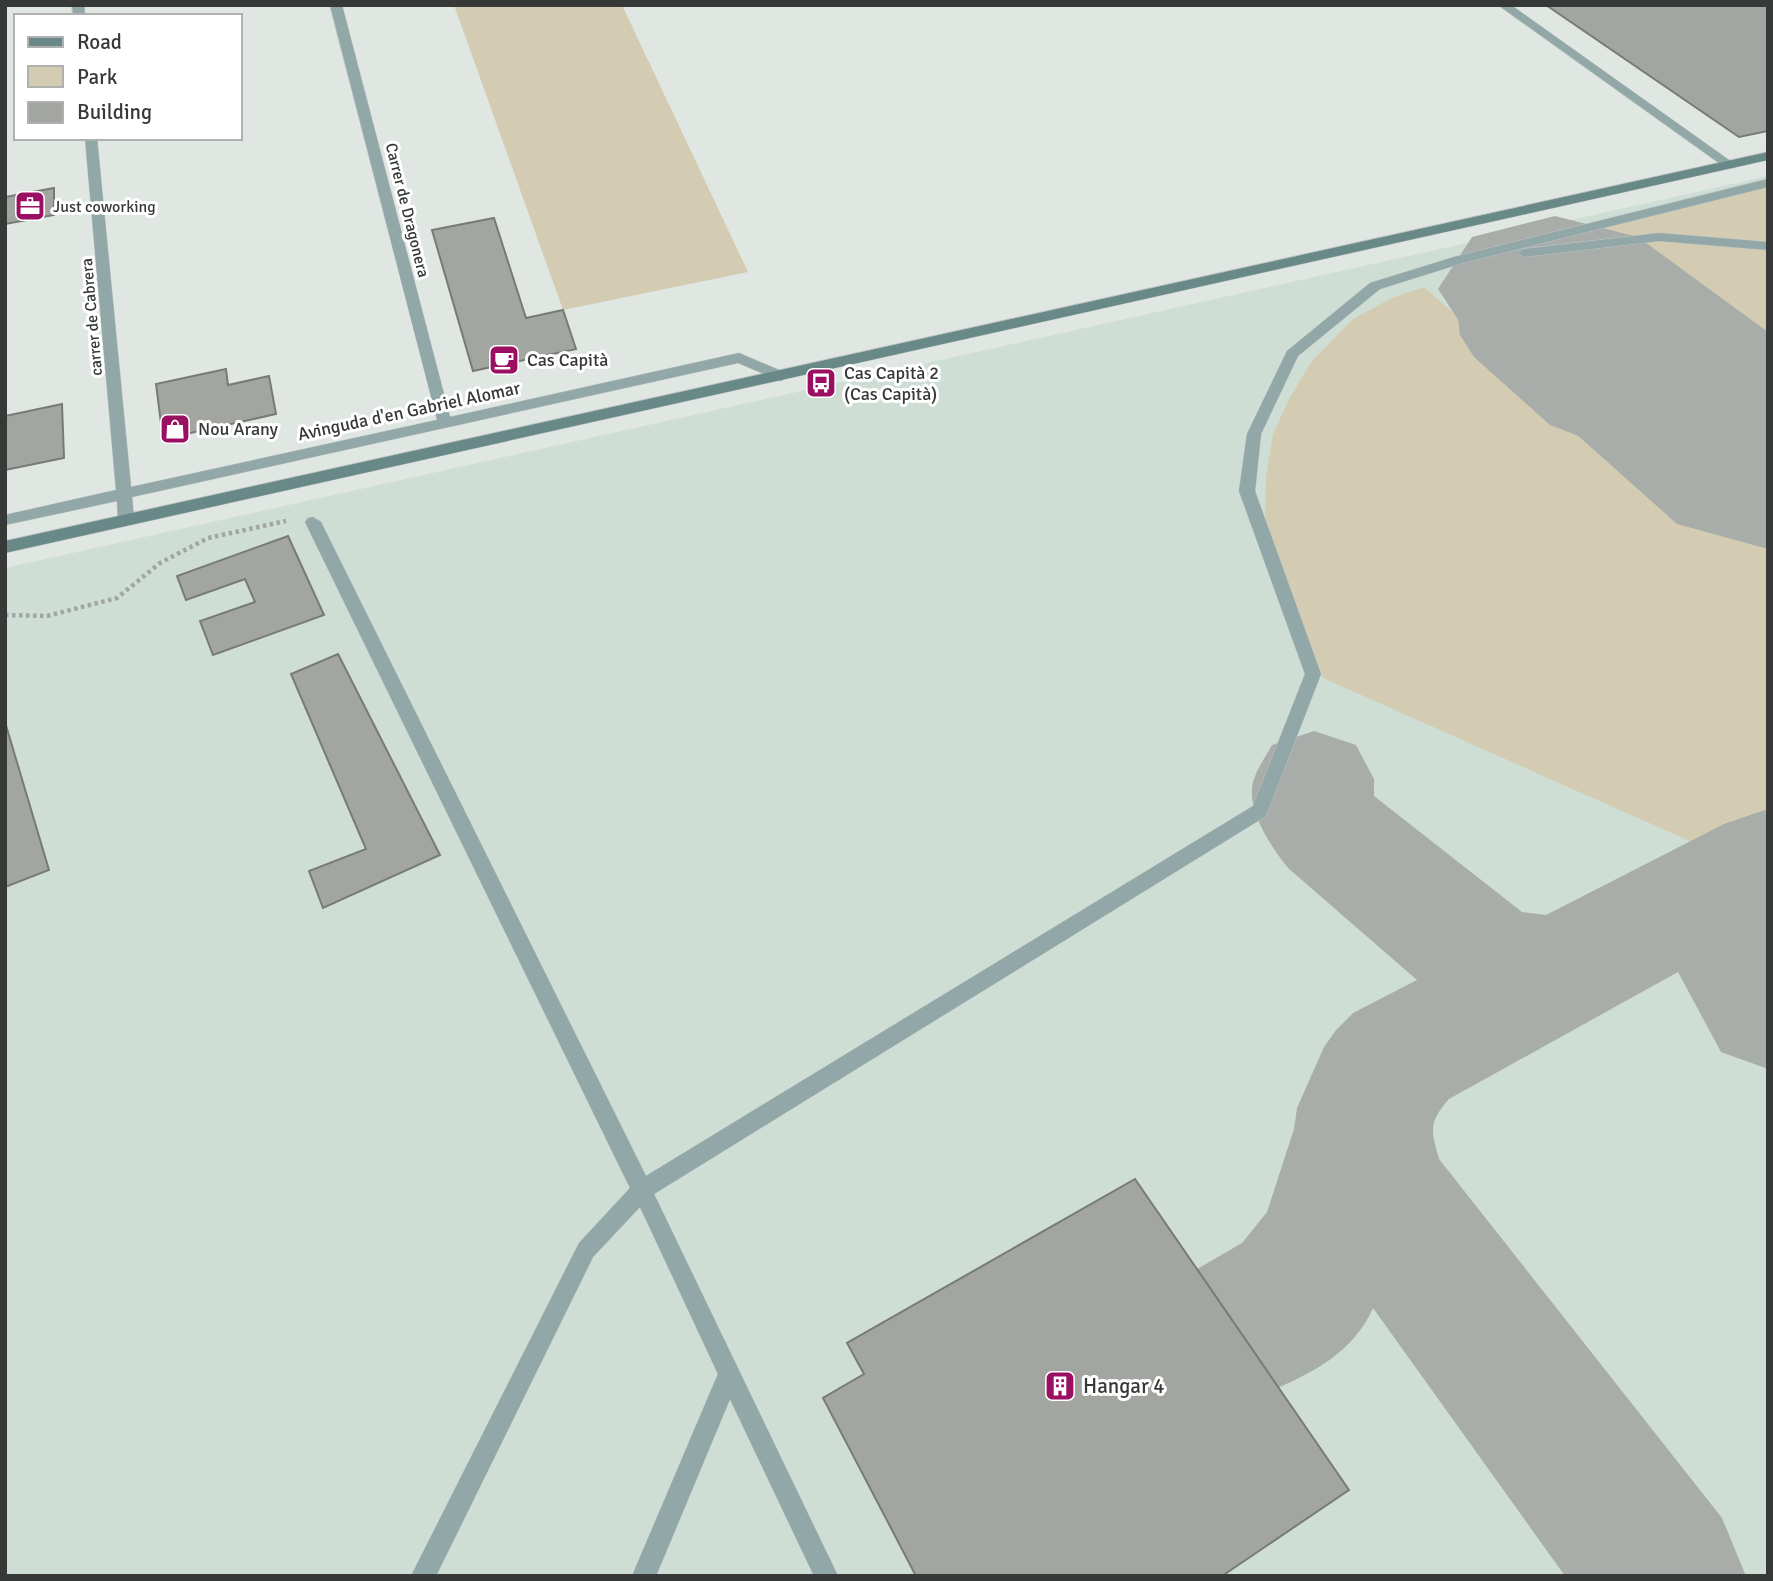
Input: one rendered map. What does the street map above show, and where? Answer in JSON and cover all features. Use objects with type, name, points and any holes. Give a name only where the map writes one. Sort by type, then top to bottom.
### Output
[{"type":"street","name":"Carrer de Dragonera","points":[[336,5],[445,424]]},
{"type":"street","points":[[1503,5],[1730,165]]},
{"type":"street","name":"carrer de Cabrera","points":[[91,140],[126,520]]},
{"type":"street","points":[[5,547],[1768,156]]},
{"type":"street","points":[[423,1576],[586,1250],[642,1190],[1260,811],[1313,674],[1247,491],[1254,433],[1292,354],[1375,286],[1460,260],[1768,183]]},
{"type":"street","points":[[1460,260],[1659,237],[1768,246]]},
{"type":"street","name":"Avinguda d'en Gabriel Alomar","points":[[5,520],[739,358],[781,376]]},
{"type":"street","points":[[313,522],[642,1190],[826,1576]]},
{"type":"street","points":[[644,1576],[729,1374]]},
{"type":"path","points":[[5,615],[47,616],[117,598],[160,563],[208,538],[279,521],[313,522]]},
{"type":"shaded area","points":[[1768,176],[1768,1576],[5,1576],[5,568]]},
{"type":"green space","points":[[454,5],[622,5],[748,272],[563,310]]},
{"type":"green space","points":[[1768,183],[1768,399],[1566,240],[1670,206]]},
{"type":"green space","points":[[1424,287],[1568,413],[1696,459],[1768,520],[1768,822],[1712,851],[1323,678],[1265,523],[1266,477],[1273,434],[1290,397],[1312,361],[1353,319],[1392,298]]},
{"type":"building","points":[[1546,5],[1768,5],[1768,131],[1739,137]]},
{"type":"building","name":"Just coworking","points":[[54,188],[54,215],[5,224],[5,197]]},
{"type":"building","points":[[494,218],[526,318],[563,310],[576,349],[473,371],[432,230]]},
{"type":"building","points":[[226,369],[228,385],[269,376],[276,414],[163,439],[156,384]]},
{"type":"building","points":[[62,404],[64,458],[5,470],[5,416]]},
{"type":"building","points":[[288,536],[324,615],[213,655],[200,621],[255,602],[245,579],[186,600],[177,576]]},
{"type":"building","points":[[338,654],[440,855],[323,908],[309,871],[366,849],[291,674]]},
{"type":"building","points":[[5,722],[49,870],[5,887]]},
{"type":"building","name":"Hangar 4","points":[[1135,1179],[1349,1490],[1222,1576],[916,1576],[823,1398],[864,1374],[847,1343]]},
{"type":"taxiway","points":[[1768,465],[1691,403],[1672,379],[1649,332],[1624,309],[1590,293],[1553,288],[1520,298],[1508,310],[1508,335],[1585,402],[1768,470]]},
{"type":"taxiway","points":[[1314,779],[1312,794],[1315,808],[1331,832],[1482,957],[1531,972],[1559,972]]},
{"type":"taxiway","points":[[1763,864],[1768,861]]},
{"type":"taxiway","points":[[1559,972],[1763,864]]},
{"type":"taxiway","points":[[1763,864],[1743,893],[1738,932],[1739,963],[1768,1010]]},
{"type":"taxiway","points":[[1559,972],[1401,1056],[1372,1091],[1363,1125],[1364,1143],[1384,1203],[1664,1576]]},
{"type":"taxiway","points":[[1238,1329],[1288,1300],[1307,1281],[1319,1263],[1338,1220],[1362,1133]]},
{"type":"runway","points":[[1555,289],[1768,461]]},
{"type":"place","name":"Just coworking","points":[[30,206]]},
{"type":"place","name":"Cas Capità","points":[[504,360]]},
{"type":"place","name":"Cas Capità 2 (Cas Capità)","points":[[821,383]]},
{"type":"place","name":"Nou Arany","points":[[175,429]]},
{"type":"place","name":"Hangar 4","points":[[1060,1386]]}]
